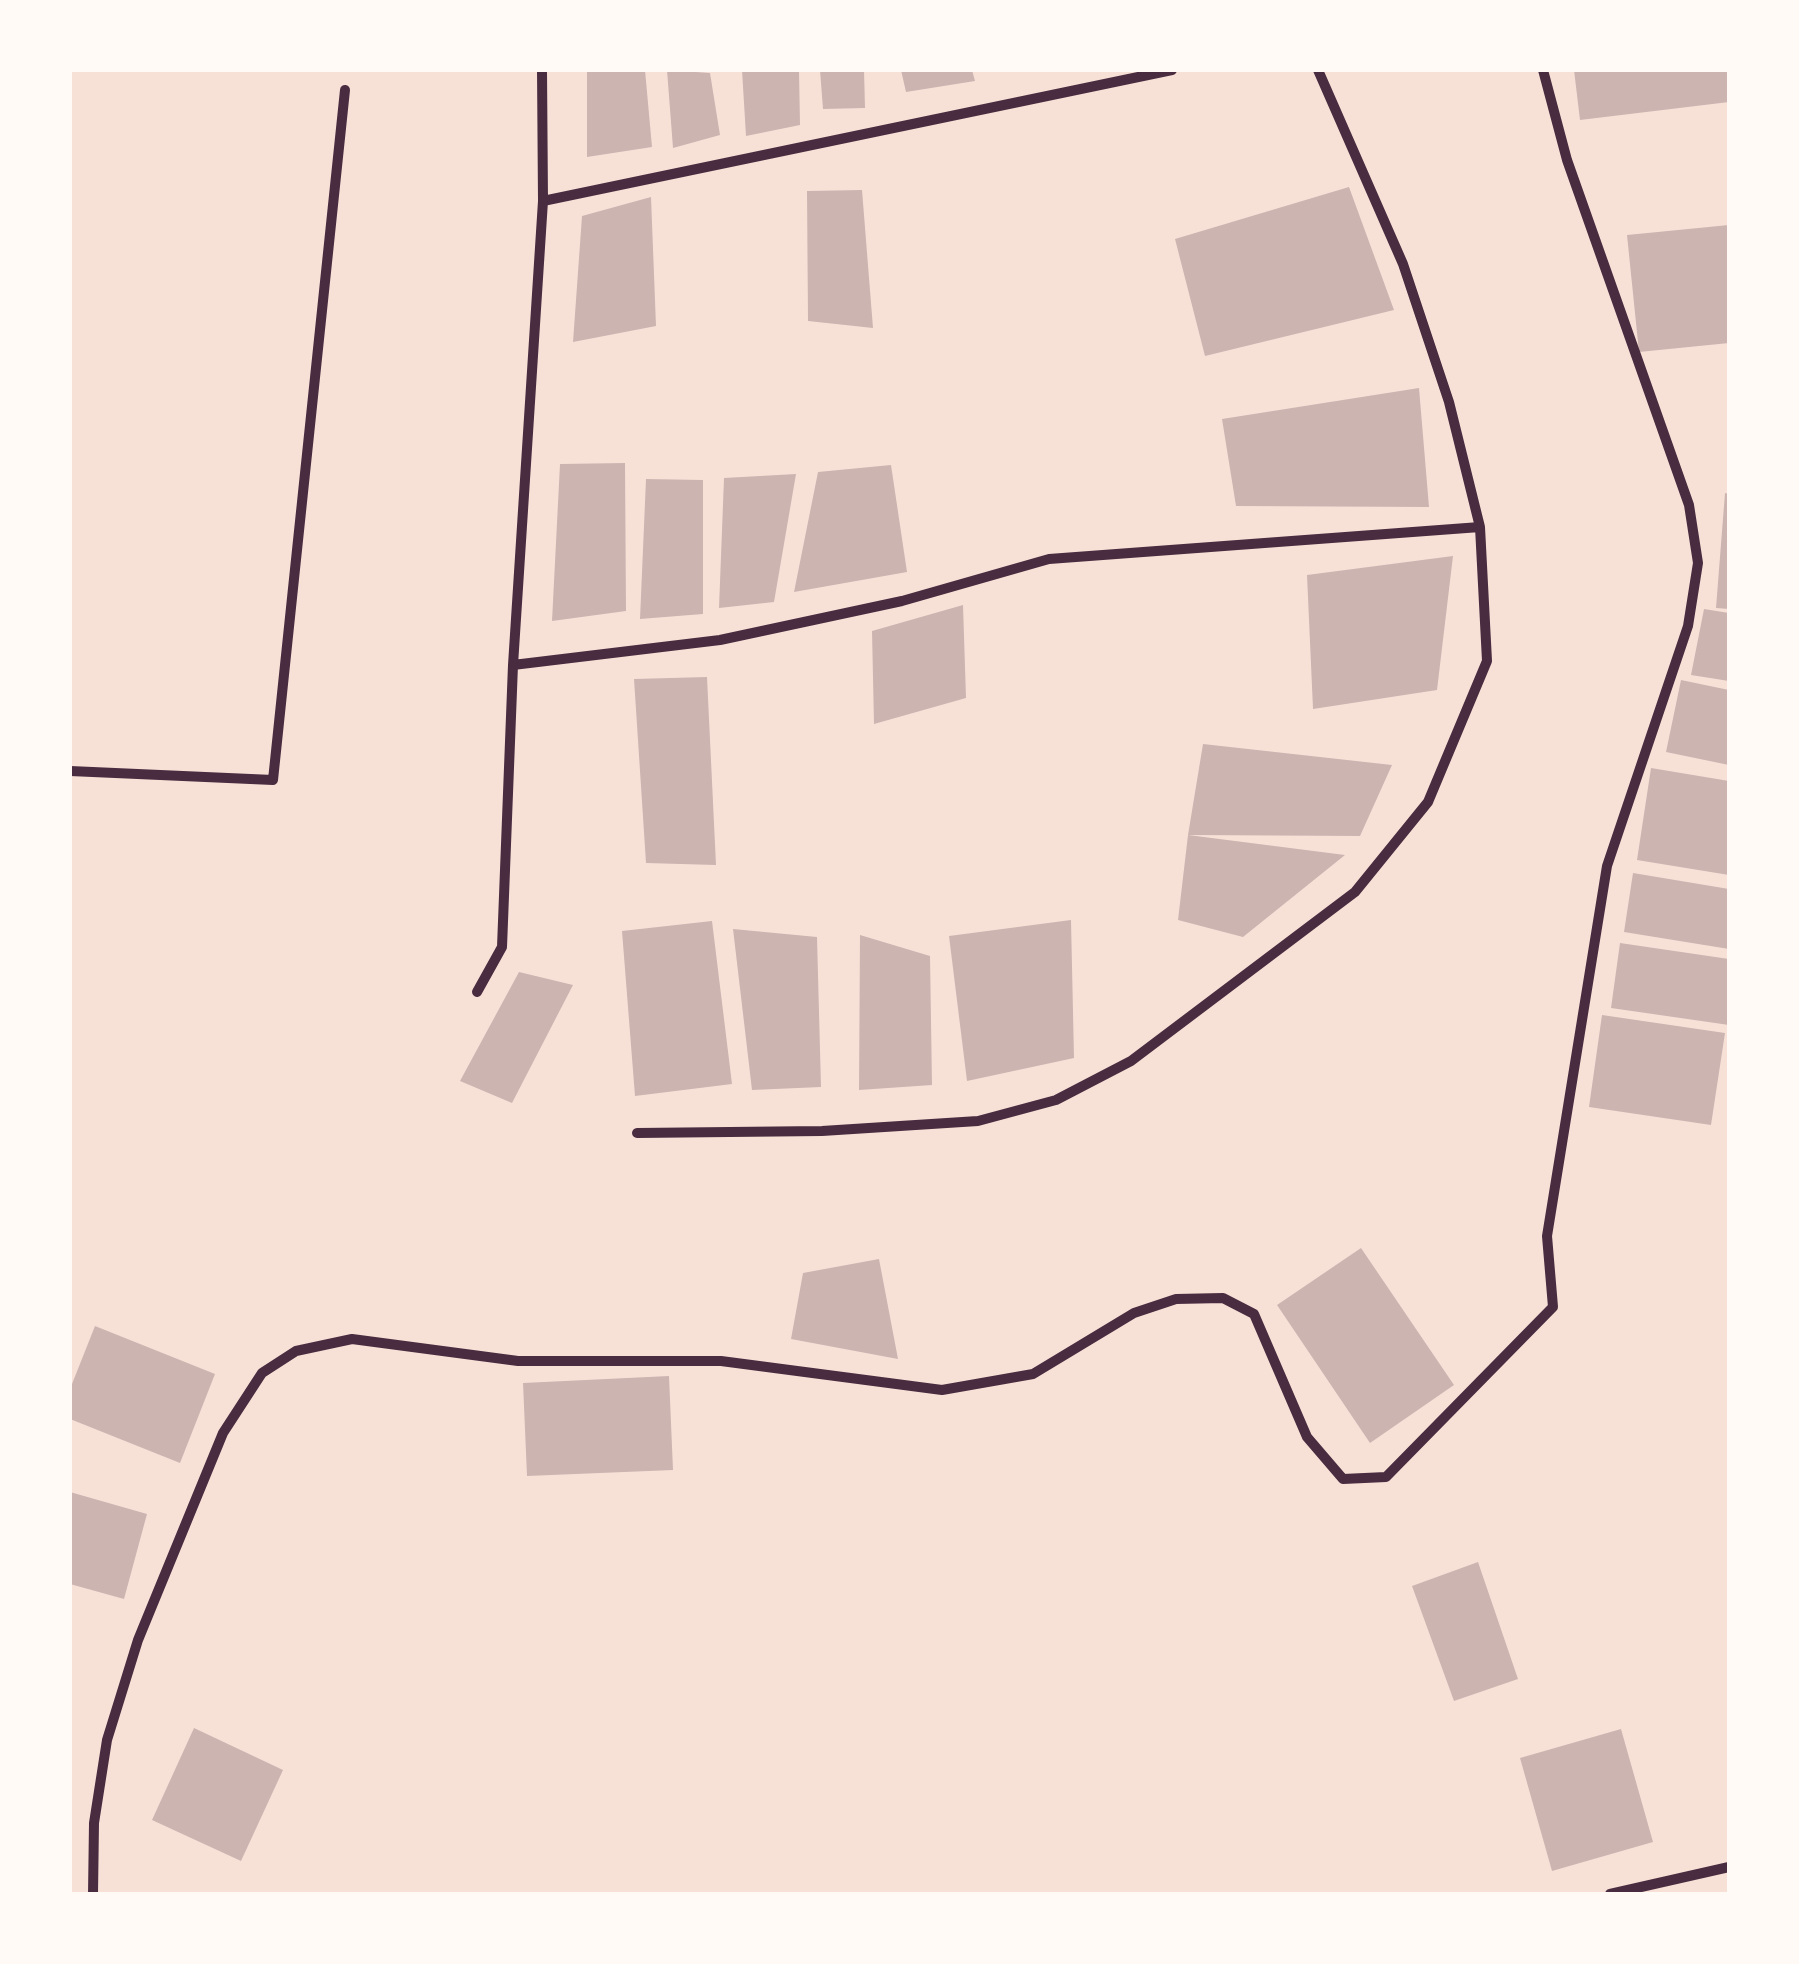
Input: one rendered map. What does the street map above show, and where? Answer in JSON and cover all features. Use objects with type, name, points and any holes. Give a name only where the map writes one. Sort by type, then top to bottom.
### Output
[{"type":"street","points":[[477,992],[502,947],[513,665],[544,201],[542,70]]},
{"type":"street","points":[[544,201],[1172,70]]},
{"type":"street","points":[[637,1133],[822,1131],[978,1121],[1056,1100],[1131,1062],[1356,892],[1428,802],[1487,661],[1480,527],[1450,402],[1403,264],[1318,70]]},
{"type":"street","points":[[93,1894],[94,1823],[107,1740],[138,1640],[223,1434],[262,1373],[296,1351],[352,1339],[518,1360],[721,1361],[942,1390],[1033,1374],[1134,1313],[1176,1299],[1223,1298],[1254,1314],[1307,1437],[1342,1479],[1386,1477],[1553,1307],[1547,1236],[1607,866],[1688,626],[1698,563],[1689,506],[1567,160],[1543,70]]},
{"type":"street","points":[[70,771],[273,780],[345,90]]},
{"type":"street","points":[[513,665],[720,640],[902,602],[1049,559],[1480,527]]},
{"type":"street","points":[[1610,1894],[1729,1866]]},
{"type":"building","points":[[587,70],[645,70],[652,147],[587,157]]},
{"type":"building","points":[[667,70],[710,73],[720,135],[673,148]]},
{"type":"building","points":[[742,70],[799,70],[800,125],[746,136]]},
{"type":"building","points":[[820,70],[864,70],[865,108],[823,109]]},
{"type":"building","points":[[901,70],[972,70],[975,81],[906,92]]},
{"type":"building","points":[[1574,70],[1729,70],[1729,102],[1580,120]]},
{"type":"building","points":[[1349,187],[1394,310],[1205,356],[1175,239]]},
{"type":"building","points":[[862,190],[873,328],[808,321],[807,191]]},
{"type":"building","points":[[651,197],[656,326],[573,342],[582,216]]},
{"type":"building","points":[[1729,225],[1729,343],[1639,352],[1627,235]]},
{"type":"building","points":[[1419,388],[1429,507],[1236,506],[1222,419]]},
{"type":"building","points":[[625,463],[626,611],[552,621],[560,464]]},
{"type":"building","points":[[891,465],[907,572],[794,592],[818,472]]},
{"type":"building","points":[[796,474],[774,602],[719,608],[724,478]]},
{"type":"building","points":[[646,479],[703,480],[703,614],[640,619]]},
{"type":"building","points":[[1725,493],[1729,494],[1729,609],[1716,608]]},
{"type":"building","points":[[1453,556],[1437,690],[1313,709],[1307,575]]},
{"type":"building","points":[[963,605],[966,698],[874,724],[872,631]]},
{"type":"building","points":[[1704,609],[1729,613],[1729,681],[1691,675]]},
{"type":"building","points":[[707,677],[716,865],[646,863],[634,679]]},
{"type":"building","points":[[1681,680],[1729,690],[1729,765],[1666,752]]},
{"type":"building","points":[[1203,744],[1392,765],[1360,836],[1188,835]]},
{"type":"building","points":[[1651,768],[1729,781],[1729,875],[1637,860]]},
{"type":"building","points":[[1188,835],[1345,855],[1243,937],[1178,920]]},
{"type":"building","points":[[1633,873],[1729,889],[1729,949],[1624,932]]},
{"type":"building","points":[[1071,920],[1074,1058],[967,1081],[949,936]]},
{"type":"building","points":[[712,921],[732,1084],[635,1096],[622,931]]},
{"type":"building","points":[[733,929],[817,937],[821,1087],[752,1090]]},
{"type":"building","points":[[860,935],[930,956],[932,1085],[859,1090]]},
{"type":"building","points":[[1620,943],[1729,959],[1729,1025],[1611,1008]]},
{"type":"building","points":[[519,972],[573,985],[512,1103],[460,1081]]},
{"type":"building","points":[[1602,1015],[1725,1033],[1711,1125],[1589,1107]]},
{"type":"building","points":[[1361,1248],[1454,1385],[1370,1443],[1277,1305]]},
{"type":"building","points":[[879,1259],[898,1359],[791,1339],[803,1273]]},
{"type":"building","points":[[95,1326],[215,1374],[180,1463],[70,1419],[70,1389]]},
{"type":"building","points":[[669,1376],[673,1470],[527,1476],[523,1383]]},
{"type":"building","points":[[70,1492],[147,1514],[124,1599],[70,1584]]},
{"type":"building","points":[[1478,1562],[1518,1679],[1454,1701],[1412,1586]]},
{"type":"building","points":[[194,1728],[283,1770],[241,1861],[152,1820]]},
{"type":"building","points":[[1621,1729],[1653,1842],[1552,1871],[1520,1758]]}]
